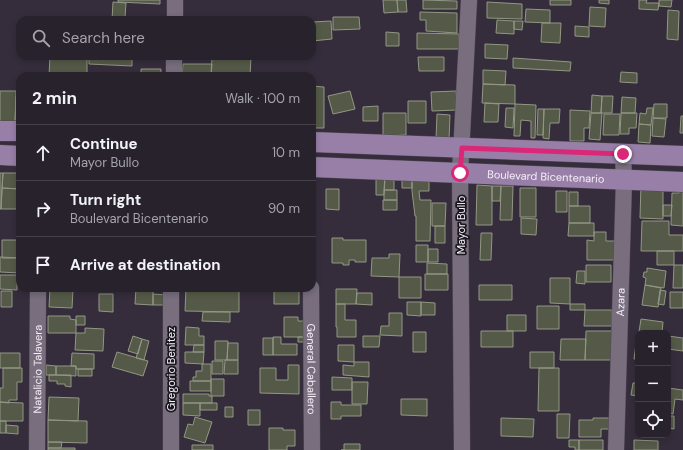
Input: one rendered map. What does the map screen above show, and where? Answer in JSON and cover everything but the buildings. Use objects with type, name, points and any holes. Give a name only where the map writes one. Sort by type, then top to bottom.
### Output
[{"type":"main road","points":[[0,131],[16,131]]},
{"type":"main road","points":[[316,142],[683,156]]},
{"type":"main road","points":[[0,155],[16,156]]},
{"type":"main road","name":"Boulevard Bicentenario","points":[[316,167],[683,182]]},
{"type":"street","points":[[175,0],[175,16]]},
{"type":"street","name":"Mayor Bullo","points":[[462,450],[460,173],[468,0]]},
{"type":"street","points":[[174,60],[174,72]]},
{"type":"street","name":"Azara","points":[[616,450],[624,180],[623,154]]},
{"type":"street","name":"Natalicio Talavera","points":[[37,450],[38,292]]},
{"type":"street","name":"Gregorio Benitez","points":[[171,292],[171,450]]},
{"type":"street","name":"General Caballero","points":[[311,292],[312,450]]},
{"type":"route","points":[[460,173],[462,148],[623,154]]}]
